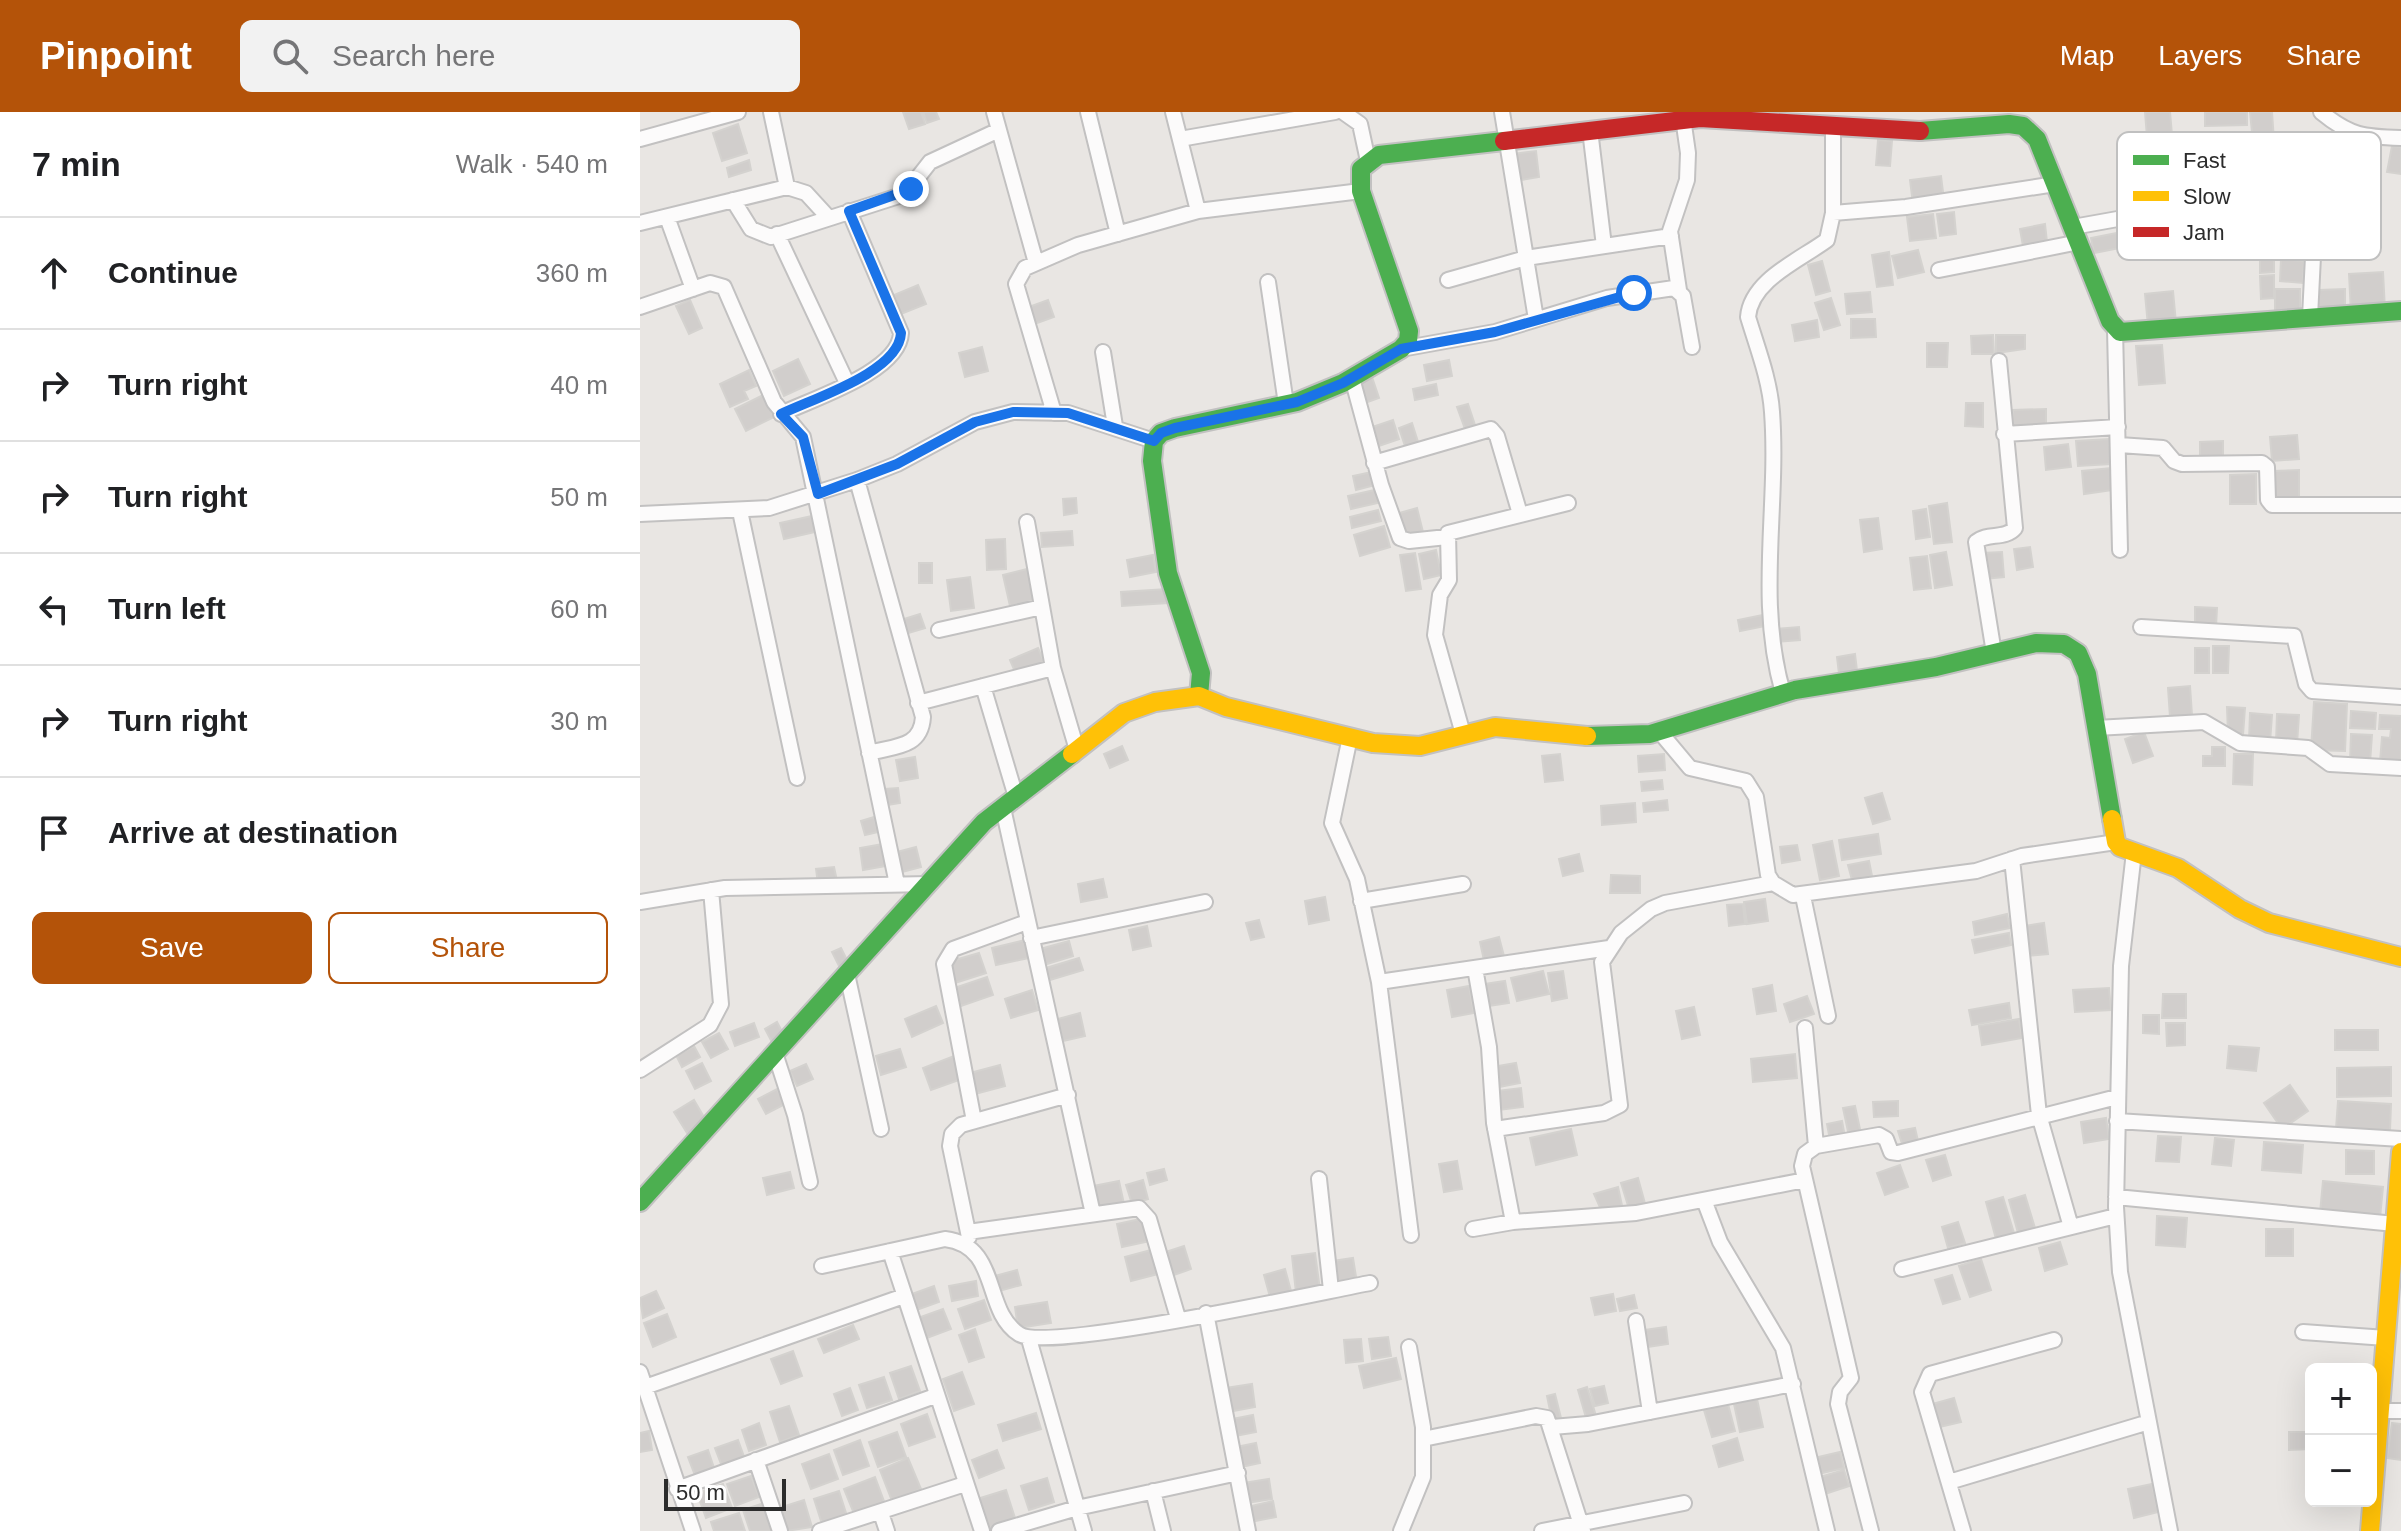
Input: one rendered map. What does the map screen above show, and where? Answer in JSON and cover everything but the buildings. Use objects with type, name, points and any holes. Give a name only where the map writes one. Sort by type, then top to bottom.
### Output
[{"type":"street","points":[[640,139],[738,112]]},
{"type":"street","points":[[771,112],[787,187]]},
{"type":"street","points":[[994,112],[1036,263]]},
{"type":"street","points":[[1088,112],[1118,234]]},
{"type":"street","points":[[1173,112],[1198,211]]},
{"type":"street","points":[[1180,139],[1260,119],[1335,112]]},
{"type":"street","points":[[1343,112],[1360,124],[1368,161]]},
{"type":"street","points":[[1502,112],[1536,319]]},
{"type":"street","points":[[2321,112],[2347,132]]},
{"type":"street","points":[[1199,696],[1201,673],[1164,556],[1152,461],[1154,441],[1161,433],[1175,428],[1286,404],[1352,378],[1401,349],[1408,341],[1409,331],[1361,191],[1361,169],[1379,155],[1590,130],[1658,117],[1796,116],[1833,124],[1931,132],[2009,124],[2024,119],[2037,139],[2115,329],[2120,550]]},
{"type":"street","points":[[1683,118],[1688,153],[1687,180],[1671,224],[1671,236],[1692,347]]},
{"type":"street","points":[[1783,693],[1772,653],[1770,614],[1772,412],[1748,317],[1749,302],[1757,290],[1827,240],[1833,213],[1833,124]]},
{"type":"street","points":[[733,200],[751,229],[758,234],[777,234],[905,194],[930,162],[999,130]]},
{"type":"street","points":[[1590,130],[1604,246]]},
{"type":"street","points":[[2381,137],[2401,138]]},
{"type":"street","points":[[1833,213],[1906,207],[2055,184]]},
{"type":"street","points":[[640,223],[787,187],[806,193],[828,217]]},
{"type":"street","points":[[1054,413],[1016,284],[1018,275],[1036,263],[1118,234],[1198,211],[1361,191]]},
{"type":"street","points":[[781,414],[888,361],[900,344],[901,333],[849,211]]},
{"type":"street","points":[[667,217],[693,289]]},
{"type":"street","points":[[1939,270],[2117,225]]},
{"type":"street","points":[[777,234],[847,383]]},
{"type":"street","points":[[1448,280],[1526,258],[1671,236]]},
{"type":"street","points":[[2310,317],[2313,260]]},
{"type":"street","points":[[1268,282],[1286,404]]},
{"type":"street","points":[[640,307],[710,283],[724,287],[781,414],[803,437],[818,494],[897,884]]},
{"type":"street","points":[[1401,349],[1495,332],[1607,298],[1679,290]]},
{"type":"street","points":[[2115,329],[2129,333],[2401,311]]},
{"type":"street","points":[[1103,352],[1115,426]]},
{"type":"street","points":[[1994,653],[1976,542],[2008,535],[2015,528],[1999,361]]},
{"type":"street","points":[[1352,378],[1374,463],[1400,538],[1409,541],[1447,537]]},
{"type":"street","points":[[640,514],[769,508],[857,480],[897,464],[975,422],[1013,412],[1054,413],[1115,426],[1154,441]]},
{"type":"street","points":[[2004,434],[2118,427]]},
{"type":"street","points":[[1374,463],[1491,429],[1497,436],[1520,514]]},
{"type":"street","points":[[2119,445],[2163,448],[2182,464],[2262,463],[2267,467],[2268,500],[2272,505],[2401,505]]},
{"type":"street","points":[[857,480],[923,717],[922,732],[917,740],[869,753]]},
{"type":"street","points":[[1463,734],[1435,635],[1440,595],[1449,580],[1447,537],[1451,530],[1568,503]]},
{"type":"street","points":[[740,511],[797,778]]},
{"type":"street","points":[[1027,522],[1053,668],[1077,750]]},
{"type":"street","points":[[939,630],[1042,607]]},
{"type":"street","points":[[2141,627],[2294,636],[2306,684],[2312,691],[2401,697]]},
{"type":"street","points":[[640,1202],[984,822],[1138,706],[1199,696],[1226,707],[1350,737],[1420,746],[1495,727],[1626,738],[1783,693],[2036,643],[2064,644],[2078,653],[2087,674],[2116,842],[2121,849],[2186,871],[2249,914],[2272,924],[2401,957]]},
{"type":"street","points":[[918,703],[1053,668]]},
{"type":"street","points":[[983,686],[1009,803],[1027,922],[1093,1214]]},
{"type":"street","points":[[2096,728],[2204,722],[2245,744],[2308,748],[2330,764],[2401,768]]},
{"type":"street","points":[[1659,731],[1690,768],[1746,781],[1756,797],[1768,875],[1773,883],[1793,895],[1976,871],[2012,859],[2116,842]]},
{"type":"street","points":[[1350,737],[1332,823],[1349,855],[1379,982],[1411,1235]]},
{"type":"street","points":[[2134,852],[2121,966],[2116,1216],[2120,1272],[2170,1531]]},
{"type":"street","points":[[2012,859],[2039,1115],[2071,1227]]},
{"type":"street","points":[[1495,1129],[1604,1113],[1620,1105],[1603,972],[1609,948],[1621,933],[1665,903],[1773,883]]},
{"type":"street","points":[[640,902],[711,890],[929,884]]},
{"type":"street","points":[[1361,901],[1463,884]]},
{"type":"street","points":[[640,1070],[710,1025],[716,1017],[721,1004],[711,890]]},
{"type":"street","points":[[1803,896],[1828,1016]]},
{"type":"street","points":[[1031,938],[1205,902]]},
{"type":"street","points":[[974,1121],[944,964],[953,949],[1027,922]]},
{"type":"street","points":[[1379,982],[1609,948]]},
{"type":"street","points":[[1475,968],[1489,1047],[1495,1129],[1513,1222]]},
{"type":"street","points":[[847,974],[881,1129]]},
{"type":"street","points":[[1805,1028],[1816,1146]]},
{"type":"street","points":[[775,1053],[795,1115],[810,1182]]},
{"type":"street","points":[[1068,1095],[961,1125],[952,1134],[950,1146],[970,1239],[1008,1321],[1018,1334],[1029,1339],[1097,1333],[1370,1283]]},
{"type":"street","points":[[1871,1531],[1838,1404],[1840,1392],[1851,1378],[1802,1166],[1805,1154],[1816,1146],[1879,1135],[1886,1139],[1891,1152],[1898,1153],[2117,1097]]},
{"type":"street","points":[[2117,1121],[2401,1139]]},
{"type":"street","points":[[2370,1531],[2401,1152]]},
{"type":"street","points":[[1319,1179],[1331,1290]]},
{"type":"street","points":[[1473,1229],[1513,1222],[1623,1215],[1805,1180]]},
{"type":"street","points":[[2116,1197],[2395,1224]]},
{"type":"street","points":[[1704,1200],[1720,1242],[1783,1348],[1827,1531]]},
{"type":"street","points":[[822,1266],[945,1239],[970,1239],[1093,1214],[1143,1209],[1178,1318]]},
{"type":"street","points":[[1902,1269],[2116,1216]]},
{"type":"street","points":[[890,1251],[935,1396],[982,1531]]},
{"type":"street","points":[[645,1387],[904,1296]]},
{"type":"street","points":[[1206,1313],[1248,1531]]},
{"type":"street","points":[[1636,1321],[1650,1412]]},
{"type":"street","points":[[2303,1332],[2386,1338]]},
{"type":"street","points":[[1029,1339],[1084,1531]]},
{"type":"street","points":[[1963,1531],[1922,1392],[1924,1380],[1930,1374],[2054,1340]]},
{"type":"street","points":[[1401,1531],[1423,1477],[1423,1439],[1409,1347]]},
{"type":"street","points":[[640,1372],[693,1531]]},
{"type":"street","points":[[1552,1427],[1650,1412],[1793,1384]]},
{"type":"street","points":[[677,1489],[935,1396]]},
{"type":"street","points":[[2380,1411],[2401,1411]]},
{"type":"street","points":[[1423,1439],[1536,1416],[1547,1418],[1582,1526]]},
{"type":"street","points":[[1949,1482],[2149,1422]]},
{"type":"street","points":[[756,1460],[780,1531]]},
{"type":"street","points":[[999,1531],[1077,1508],[1238,1473]]},
{"type":"street","points":[[820,1531],[965,1484]]},
{"type":"street","points":[[1153,1491],[1163,1531]]},
{"type":"street","points":[[1542,1531],[1582,1526],[1684,1503]]},
{"type":"street","points":[[881,1513],[887,1531]]},
{"type":"traffic: fast","points":[[1920,131],[2009,124],[2023,126],[2037,139],[2110,321],[2120,332],[2401,311]]},
{"type":"traffic: fast","points":[[1199,696],[1201,673],[1168,573],[1152,461],[1154,441],[1161,433],[1175,428],[1297,402],[1343,383],[1401,349],[1408,341],[1409,331],[1361,191],[1361,169],[1379,155],[1504,141]]},
{"type":"traffic: fast","points":[[1587,736],[1650,734],[1795,690],[1936,667],[2036,643],[2064,644],[2078,653],[2087,674],[2112,819]]},
{"type":"traffic: fast","points":[[640,1202],[984,822],[1072,754]]},
{"type":"traffic: slow","points":[[1072,754],[1124,713],[1155,702],[1199,696],[1226,707],[1373,743],[1420,746],[1495,727],[1587,736]]},
{"type":"traffic: slow","points":[[2112,819],[2116,842],[2120,847],[2178,868],[2240,909],[2269,923],[2401,957]]},
{"type":"traffic: slow","points":[[2370,1531],[2401,1152]]},
{"type":"traffic: jam","points":[[1504,141],[1700,118],[1920,131]]},
{"type":"route","points":[[911,189],[905,194],[849,211],[901,333],[895,354],[881,367],[781,414],[803,437],[818,494],[897,464],[990,417],[1013,412],[1068,413],[1154,441],[1161,433],[1175,428],[1297,402],[1343,383],[1401,349],[1495,332],[1607,298],[1634,293]]}]
